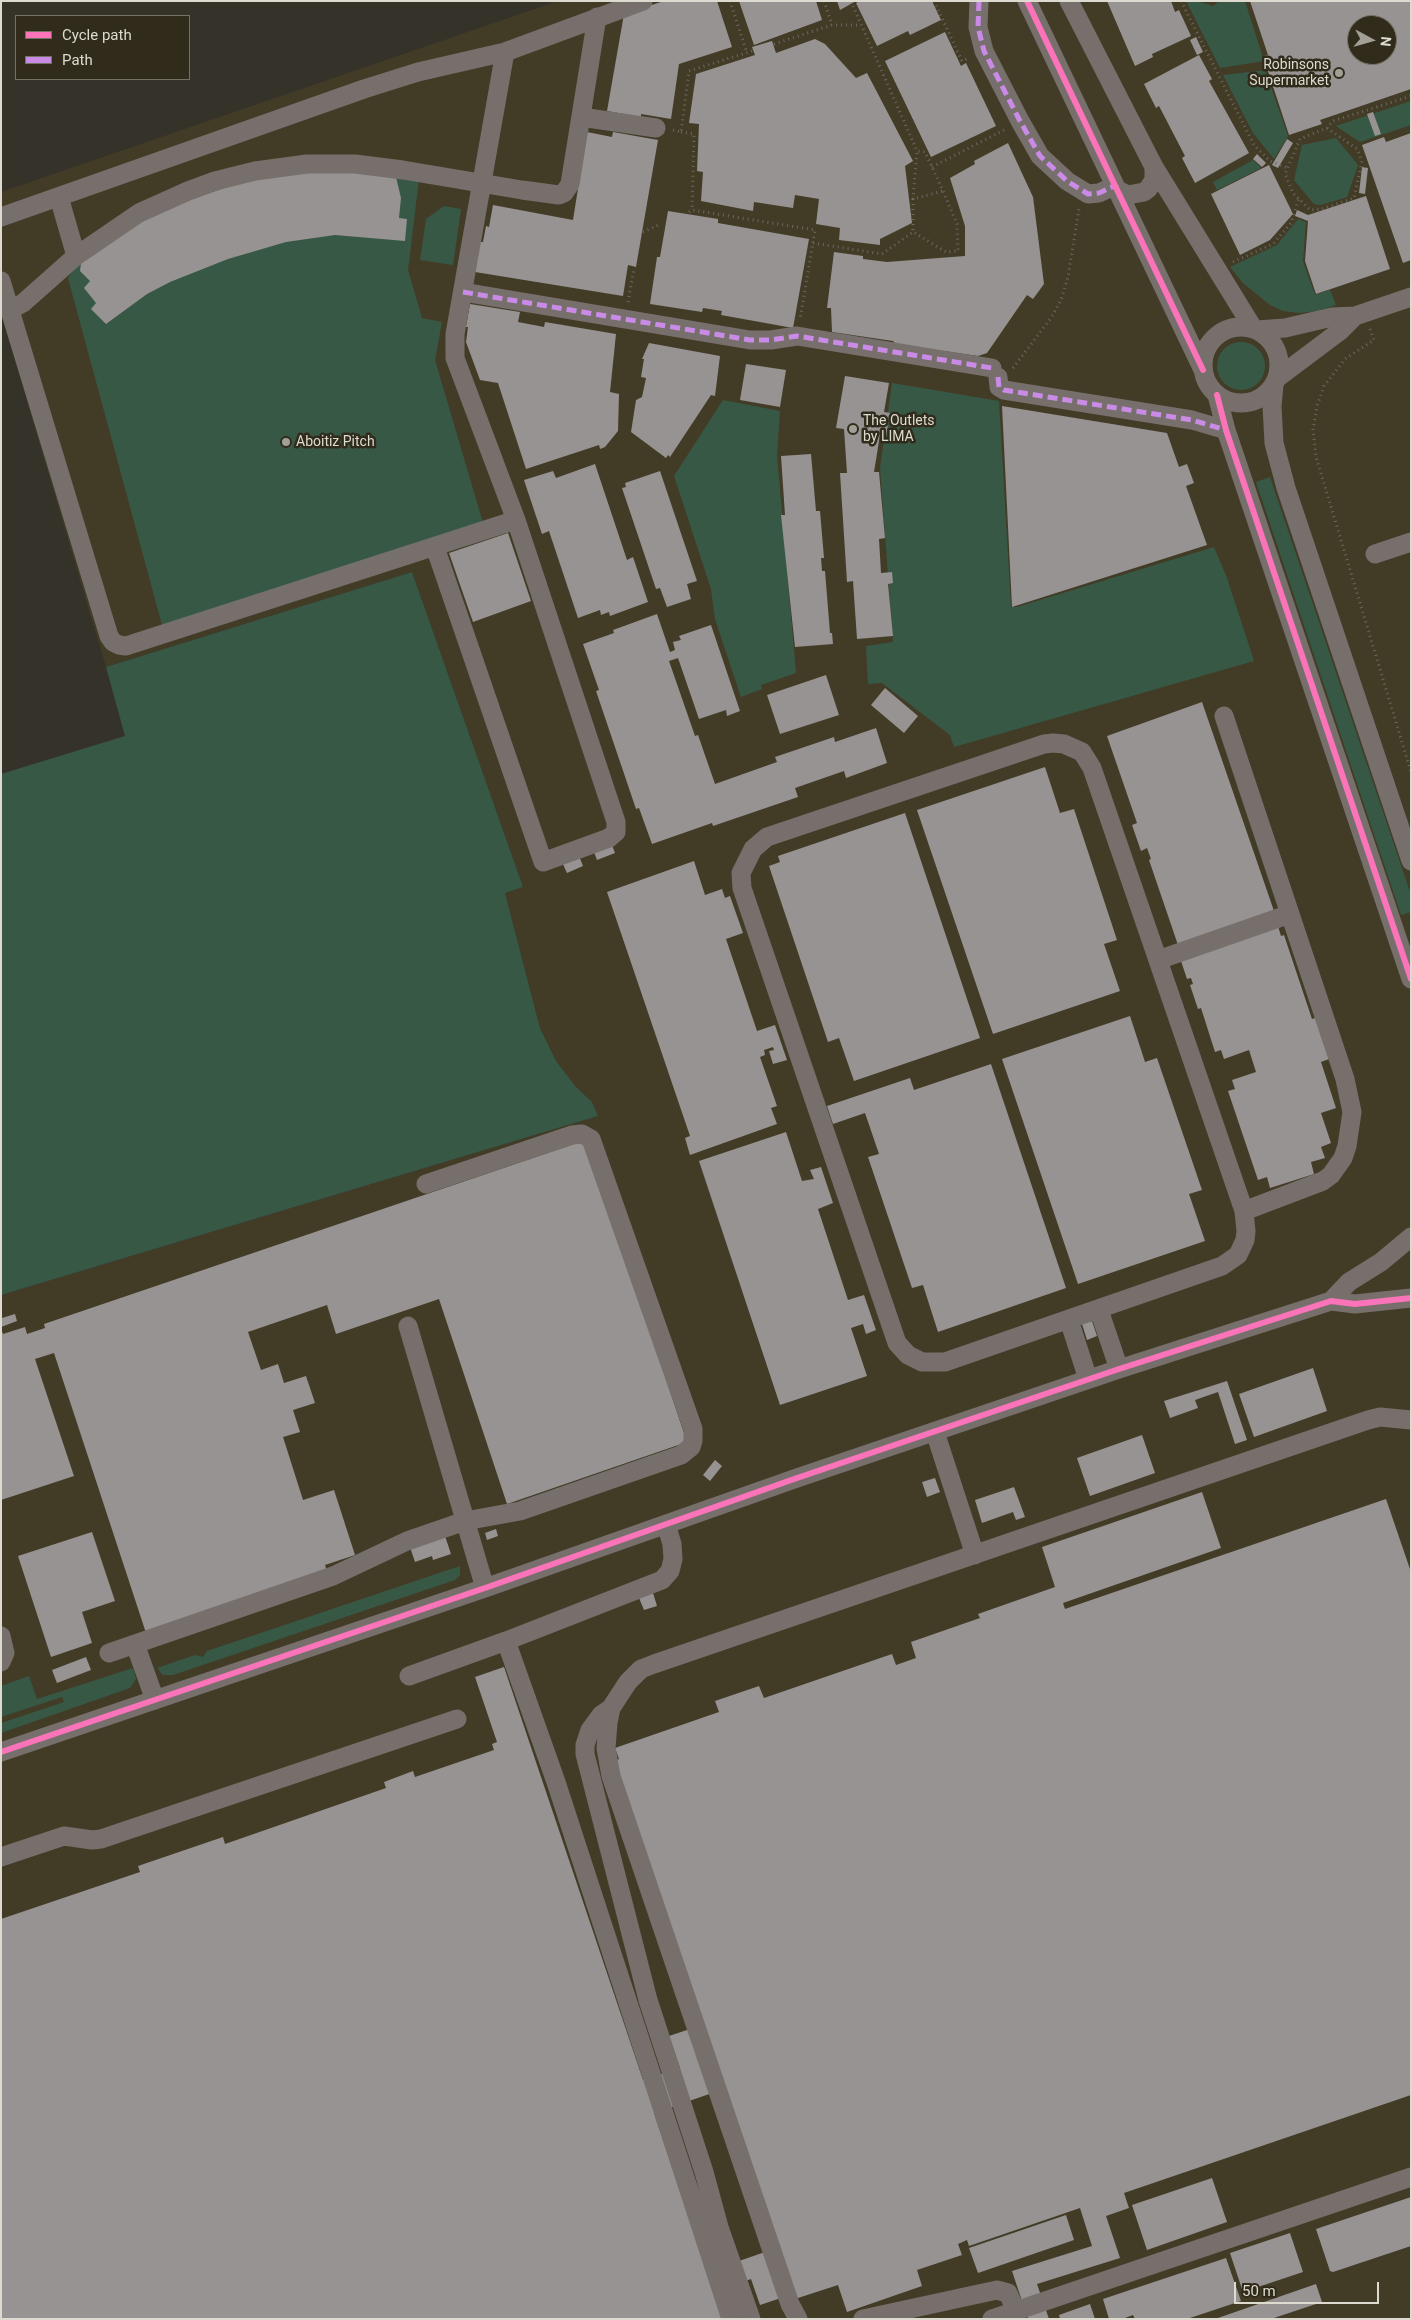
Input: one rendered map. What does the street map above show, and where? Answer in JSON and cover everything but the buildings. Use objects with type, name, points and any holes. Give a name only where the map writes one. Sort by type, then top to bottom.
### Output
[{"type":"street","points":[[1,217],[418,72],[505,52],[643,1]]},
{"type":"street","points":[[979,1],[978,27],[984,51],[1020,122],[1040,156],[1067,181],[1082,191],[1093,194],[1116,188],[1128,195],[1144,192],[1148,190],[1154,180],[1154,167]]},
{"type":"street","points":[[1027,1],[1208,384],[1217,395],[1232,403],[1248,403],[1263,397],[1275,382],[1360,314]]},
{"type":"street","points":[[1069,1],[1154,167],[1255,329],[1268,336],[1278,351],[1280,369],[1275,382],[1272,406],[1274,443],[1286,488],[1411,861]]},
{"type":"street","points":[[10,310],[23,303],[76,256],[119,226],[160,203],[215,181],[255,171],[299,165],[355,164],[559,195],[564,193],[570,184],[597,17]]},
{"type":"street","points":[[435,547],[543,862],[613,836],[617,828],[516,520],[455,358],[455,334],[505,52]]},
{"type":"street","points":[[581,117],[656,128]]},
{"type":"street","points":[[59,197],[76,256]]},
{"type":"street","points":[[1,281],[109,636],[113,642],[126,646],[516,520]]},
{"type":"street","points":[[463,292],[750,340],[797,336],[995,373],[999,387],[1004,390],[1192,420],[1226,430]]},
{"type":"street","points":[[1203,370],[1204,355],[1211,341],[1223,331],[1238,326],[1255,329],[1285,328],[1332,317],[1360,314],[1411,297]]},
{"type":"street","points":[[1217,395],[1226,430],[1411,980]]},
{"type":"street","points":[[1376,554],[1411,542]]},
{"type":"street","points":[[1224,716],[1346,1078],[1352,1112],[1343,1158],[1331,1175],[1323,1181],[1244,1210]]},
{"type":"street","points":[[1044,744],[1064,744],[1082,752],[1090,764],[1244,1210],[1245,1240],[1238,1255],[1222,1266],[945,1362],[922,1362],[902,1350],[894,1333],[742,888],[741,873],[753,849],[767,837],[1044,744]]},
{"type":"street","points":[[1158,960],[1290,914]]},
{"type":"street","points":[[109,1653],[332,1576],[396,1545],[465,1521],[520,1511],[681,1455],[687,1451],[694,1441],[693,1429],[591,1139],[582,1134],[572,1135],[426,1184]]},
{"type":"street","points":[[1331,1301],[1349,1282],[1381,1262],[1411,1237]]},
{"type":"street","points":[[1,1752],[1119,1369],[1331,1301],[1355,1304],[1411,1298]]},
{"type":"street","points":[[1099,1310],[1119,1369]]},
{"type":"street","points":[[1069,1320],[1088,1379]]},
{"type":"street","points":[[408,1326],[484,1588]]},
{"type":"street","points":[[751,2319],[719,2227],[704,2172],[648,2000],[586,1754],[585,1745],[590,1730],[600,1715],[611,1708],[632,1676],[642,1669],[1368,1420],[1393,1417],[1411,1420]]},
{"type":"street","points":[[935,1432],[975,1555]]},
{"type":"street","points":[[408,1676],[506,1641],[662,1580],[670,1571],[673,1559],[672,1544],[666,1524]]},
{"type":"street","points":[[1,1636],[5,1653],[1,1662]]},
{"type":"street","points":[[506,1641],[559,1792],[731,2319]]},
{"type":"street","points":[[135,1644],[155,1700]]},
{"type":"street","points":[[611,1708],[606,1744],[611,1776],[790,2304],[798,2319]]},
{"type":"street","points":[[1,1857],[58,1837],[72,1836],[92,1840],[101,1839],[457,1719]]},
{"type":"street","points":[[992,2319],[1411,2177]]},
{"type":"street","points":[[863,2319],[997,2290],[1008,2294],[1016,2311]]},
{"type":"path","points":[[681,132],[689,71],[750,52],[730,1]]},
{"type":"path","points":[[824,1],[832,25]]},
{"type":"path","points":[[934,1],[962,62],[984,51]]},
{"type":"path","points":[[1181,1],[1254,145],[1270,161],[1287,168]]},
{"type":"path","points":[[853,6],[917,151],[913,199],[914,232]]},
{"type":"path","points":[[774,44],[832,25],[861,25]]},
{"type":"path","points":[[1327,128],[1357,149],[1362,161],[1354,198],[1322,209],[1310,210],[1293,193],[1285,174],[1300,139],[1327,128],[1333,121],[1411,96]]},
{"type":"path","points":[[932,167],[1020,122]]},
{"type":"path","points":[[656,128],[694,134],[690,211],[815,230],[797,336]]},
{"type":"path","points":[[914,232],[946,252],[958,251],[957,224],[925,152],[917,151]]},
{"type":"path","points":[[913,199],[943,191]]},
{"type":"path","points":[[995,373],[1011,371],[1061,300],[1068,277],[1082,191]]},
{"type":"path","points":[[1213,262],[1229,255],[1233,262],[1273,244],[1291,223],[1299,198]]},
{"type":"path","points":[[643,232],[661,224]]},
{"type":"path","points":[[813,243],[882,254],[914,232]]},
{"type":"path","points":[[625,320],[634,268]]},
{"type":"path","points":[[1360,314],[1374,340],[1345,358],[1329,379],[1316,406],[1313,429],[1316,457],[1411,772]]},
{"type":"shaded area","points":[[558,1],[1411,1],[1411,2319],[1,2319],[1,1295],[598,1116],[592,1102],[576,1087],[556,1061],[540,1028],[505,893],[523,887],[412,572],[106,667],[1,314],[1,192]]},
{"type":"green space","points":[[1186,1],[1197,1],[1213,6],[1219,1],[1245,1],[1264,61],[1220,68]]},
{"type":"green space","points":[[1265,70],[1288,136],[1274,159],[1253,133],[1223,75]]},
{"type":"green space","points":[[1411,101],[1411,125],[1360,142],[1336,126]]},
{"type":"green space","points":[[1336,138],[1358,165],[1347,197],[1321,205],[1314,204],[1294,180],[1302,145]]},
{"type":"green space","points":[[1253,160],[1261,168],[1217,190],[1213,182]]},
{"type":"green space","name":"Aboitiz Pitch","points":[[261,176],[419,179],[408,270],[422,318],[442,322],[435,360],[483,523],[162,625],[68,278],[78,263],[177,202]]},
{"type":"green space","points":[[444,206],[461,209],[453,265],[420,260],[426,219]]},
{"type":"green space","points":[[1298,219],[1306,222],[1303,261],[1315,295],[1330,290],[1336,305],[1317,311],[1299,313],[1283,311],[1270,305],[1243,283],[1230,267],[1277,245]]},
{"type":"green space","points":[[1241,342],[1250,344],[1258,349],[1263,357],[1265,366],[1263,375],[1258,383],[1250,388],[1241,390],[1232,388],[1224,383],[1219,375],[1217,366],[1219,357],[1224,349],[1232,344]]},
{"type":"green space","points":[[892,383],[999,401],[1011,607],[1017,607],[1214,547],[1227,578],[1254,661],[954,747],[950,735],[882,683],[868,684],[866,646],[893,642],[880,468]]},
{"type":"green space","points":[[723,400],[780,411],[777,455],[796,673],[761,685],[762,689],[741,697],[715,619],[711,589],[674,476]]},
{"type":"green space","points":[[1270,477],[1411,895],[1411,912],[1401,915],[1256,482]]},
{"type":"green space","points":[[412,572],[523,887],[505,893],[540,1028],[556,1061],[576,1087],[592,1102],[598,1116],[1,1295],[1,774],[125,736],[106,667]]},
{"type":"green space","points":[[460,1566],[460,1575],[455,1580],[173,1675],[163,1675],[157,1668],[195,1655],[203,1657],[207,1651]]},
{"type":"green space","points":[[133,1668],[136,1679],[130,1688],[1,1733],[1,1723],[64,1702],[62,1697],[1,1717],[1,1686],[29,1676],[37,1699]]},
{"type":"marked path","points":[[979,1],[978,27],[984,51],[1040,156],[1067,181],[1088,194],[1099,193],[1114,186]]},
{"type":"marked path","points":[[463,292],[750,340],[771,340],[797,336],[992,368]]},
{"type":"marked path","points":[[998,377],[999,387],[1004,390],[1192,420],[1226,430]]},
{"type":"cycle path","points":[[1027,1],[1203,370]]},
{"type":"cycle path","points":[[1217,395],[1226,430],[1411,979]]},
{"type":"cycle path","points":[[1,1752],[485,1588],[797,1478],[1119,1369],[1331,1301],[1355,1304],[1411,1298]]},
{"type":"place","name":"Robinsons Supermarket","points":[[1339,73]]},
{"type":"place","name":"The Outlets by LIMA","points":[[853,429]]},
{"type":"place","name":"Aboitiz Pitch","points":[[286,442]]}]
